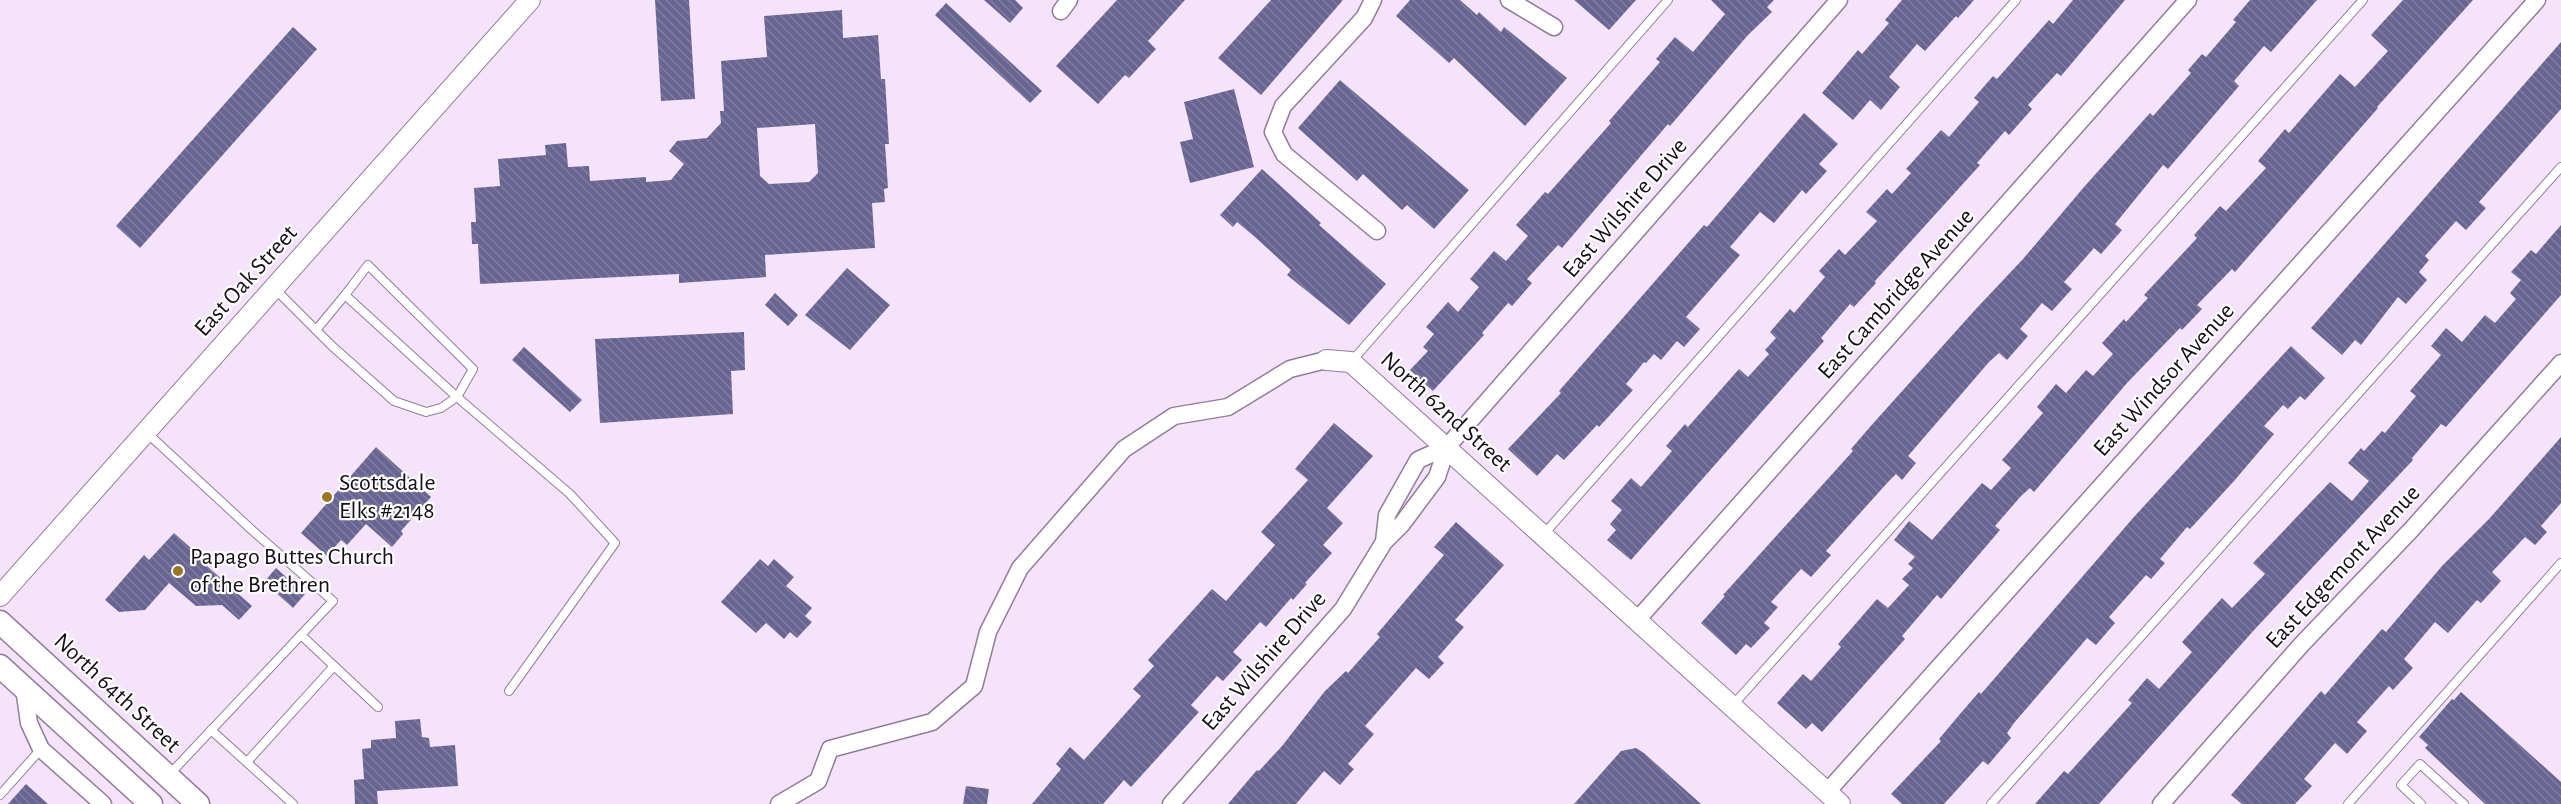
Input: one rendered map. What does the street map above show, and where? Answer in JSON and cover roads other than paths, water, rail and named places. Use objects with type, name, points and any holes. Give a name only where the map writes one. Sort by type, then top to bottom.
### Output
[{"type":"main road","name":"North 64th Street","points":[[0,622],[198,804]]},
{"type":"main road","points":[[0,666],[152,804]]},
{"type":"street","name":"East Oak Street","points":[[0,596],[530,0]]},
{"type":"street","points":[[1373,0],[1364,18],[1283,106],[1273,132],[1284,154],[1377,231]]},
{"type":"street","points":[[1509,0],[1554,27]]},
{"type":"street","name":"East Wilshire Drive","points":[[1171,804],[1343,609],[1384,542],[1402,524],[1437,477],[1447,447],[1839,0]]},
{"type":"street","name":"East Cambridge Avenue","points":[[1638,619],[2188,0]]},
{"type":"street","name":"East Windsor Avenue","points":[[1834,798],[2537,0]]},
{"type":"street","name":"North 62nd Street","points":[[779,804],[818,781],[830,749],[932,722],[974,686],[988,632],[1020,568],[1124,449],[1174,416],[1228,407],[1290,369],[1326,360],[1351,362],[1834,798]]},
{"type":"street","name":"East Edgemont Avenue","points":[[2161,804],[2302,644],[2434,504],[2561,363]]},
{"type":"street","name":"East Wilshire Drive","points":[[1384,542],[1388,515],[1418,460],[1447,447]]},
{"type":"street","points":[[24,688],[29,723],[41,749],[103,804]]},
{"type":"lane","points":[[1351,362],[1668,0]]},
{"type":"lane","points":[[1544,534],[2016,0]]},
{"type":"lane","points":[[1733,705],[2363,0]]},
{"type":"lane","points":[[1990,804],[2561,166]]},
{"type":"lane","points":[[274,288],[316,330],[394,401],[426,412],[441,408],[457,397],[473,369],[368,265],[316,330]]},
{"type":"lane","points":[[345,295],[457,397],[570,494],[615,543],[508,691]]},
{"type":"lane","points":[[146,431],[253,531],[333,601],[168,776]]},
{"type":"lane","points":[[2348,804],[2561,563]]},
{"type":"lane","points":[[301,635],[378,707]]},
{"type":"lane","points":[[247,762],[334,666]]},
{"type":"lane","points":[[211,730],[293,804]]},
{"type":"lane","points":[[0,795],[41,749]]},
{"type":"lane","points":[[2421,804],[2401,785],[2421,764],[2464,804]]},
{"type":"place","name":"Scottsdale Elks #2148","points":[[327,497]]},
{"type":"place","name":"Papago Buttes Church of the Brethren","points":[[178,571]]}]
